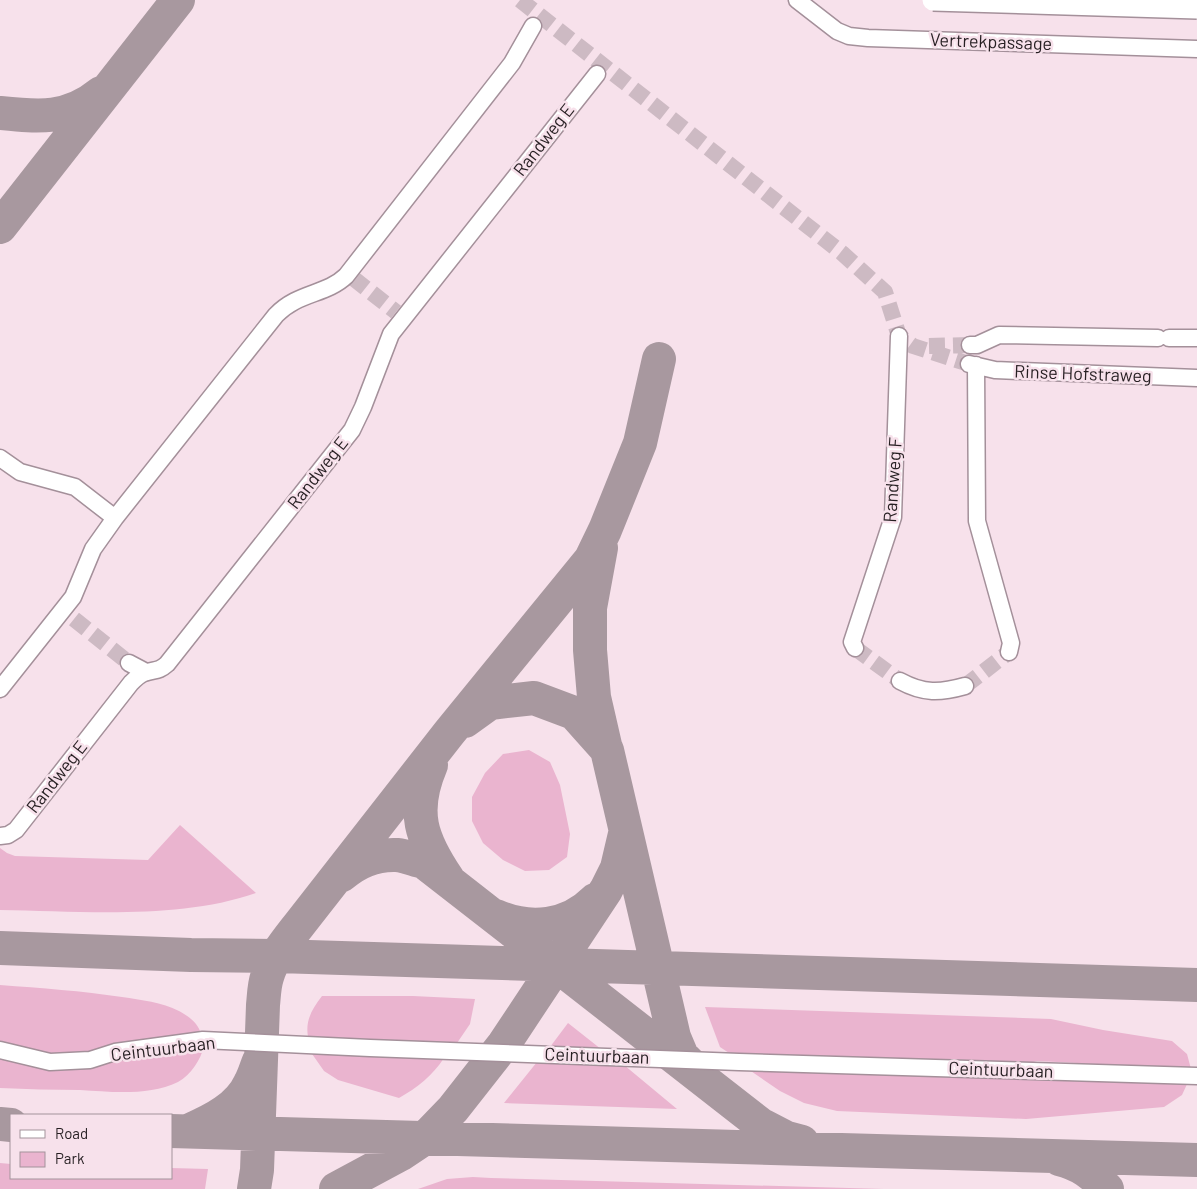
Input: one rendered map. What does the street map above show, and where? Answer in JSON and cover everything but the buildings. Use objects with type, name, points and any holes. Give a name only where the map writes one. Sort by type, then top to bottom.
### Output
[{"type":"main road","points":[[933,0],[1197,8]]},
{"type":"street","name":"Vertrekpassage","points":[[797,0],[837,31],[849,36],[1197,49]]},
{"type":"street","points":[[0,689],[70,600],[79,584],[93,549],[115,518],[276,315],[294,300],[350,276],[512,63],[533,26]]},
{"type":"street","name":"Randweg E","points":[[0,836],[8,835],[16,830],[131,683],[146,672],[160,670],[167,664],[352,430],[399,315],[597,74]]},
{"type":"street","points":[[970,345],[977,345],[999,335],[1197,338]]},
{"type":"street","name":"Randweg F","points":[[854,648],[852,642],[893,517],[899,336]]},
{"type":"street","name":"Rinse Hofstraweg","points":[[1009,652],[1012,644],[976,521],[972,365],[996,370],[1197,378]]},
{"type":"street","points":[[0,458],[20,472],[76,487],[115,518]]},
{"type":"street","points":[[70,600],[70,610],[74,619]]},
{"type":"street","points":[[129,663],[146,672]]},
{"type":"street","points":[[900,681],[920,690],[941,692],[965,686]]},
{"type":"street","name":"Ceintuurbaan","points":[[0,1050],[50,1062],[90,1060],[114,1052],[203,1040],[739,1062],[1197,1076]]},
{"type":"green space","points":[[529,750],[550,762],[560,785],[570,834],[567,857],[549,870],[525,871],[503,860],[483,843],[472,821],[472,797],[485,773],[503,754]]},
{"type":"green space","points":[[180,825],[256,893],[226,902],[163,911],[0,910],[0,848],[15,856],[148,860]]},
{"type":"green space","points":[[0,985],[92,993],[159,1003],[179,1011],[196,1023],[201,1035],[114,1044],[85,1054],[41,1053],[0,1044]]},
{"type":"green space","points":[[322,996],[413,996],[475,999],[470,1024],[455,1046],[309,1041],[308,1023],[315,1006]]},
{"type":"green space","points":[[705,1007],[1051,1019],[1103,1030],[1172,1041],[1187,1054],[1191,1069],[1101,1068],[1077,1063],[1037,1061],[1014,1067],[735,1057],[720,1047]]},
{"type":"green space","points":[[568,1023],[606,1053],[547,1051]]},
{"type":"green space","points":[[204,1046],[198,1061],[183,1079],[155,1089],[117,1092],[0,1088],[0,1055],[127,1056]]},
{"type":"green space","points":[[310,1051],[444,1058],[424,1081],[399,1098],[338,1080],[324,1071]]},
{"type":"green space","points":[[537,1062],[624,1065],[677,1109],[504,1103]]},
{"type":"green space","points":[[745,1067],[1188,1082],[1182,1095],[1164,1107],[1026,1119],[837,1111],[804,1103],[780,1091]]},
{"type":"green space","points":[[0,1163],[10,1164],[10,1179],[172,1179],[172,1168],[208,1169],[205,1189],[0,1189]]},
{"type":"green space","points":[[473,1177],[884,1189],[418,1189],[447,1179]]},
{"type":"taxiway","points":[[0,227],[178,0]]},
{"type":"taxiway","points":[[0,113],[53,115],[77,108],[101,93]]},
{"type":"taxiway","points":[[254,1189],[257,1170],[263,1005],[266,980],[273,962],[282,947],[449,733],[591,559],[605,530],[640,443],[659,359]]},
{"type":"taxiway","points":[[601,548],[590,608],[590,650],[594,697],[605,745]]},
{"type":"taxiway","points":[[465,721],[490,703],[534,698],[574,713],[607,750],[674,1037],[682,1056],[690,1064]]},
{"type":"taxiway","points":[[431,765],[421,797],[422,825],[431,851],[448,879]]},
{"type":"taxiway","points":[[336,1189],[401,1154],[425,1138],[453,1109],[504,1044],[606,890],[617,868],[625,834]]},
{"type":"taxiway","points":[[342,875],[354,866],[374,857],[397,855],[424,862],[760,1124],[787,1138],[802,1142]]},
{"type":"taxiway","points":[[496,916],[522,924],[548,924],[573,916],[595,900]]},
{"type":"taxiway","points":[[0,948],[1197,985]]},
{"type":"taxiway","points":[[190,1130],[208,1122],[232,1106],[245,1092],[259,1061]]},
{"type":"taxiway","points":[[0,1124],[10,1125]]},
{"type":"taxiway","points":[[172,1131],[1197,1160]]},
{"type":"taxiway","points":[[1059,1159],[1086,1170],[1107,1189]]},
{"type":"tunnel","points":[[520,0],[842,253],[885,292],[899,336],[913,346],[969,364]]},
{"type":"tunnel","points":[[353,278],[396,312]]},
{"type":"tunnel","points":[[929,346],[970,345]]},
{"type":"tunnel","points":[[74,619],[129,663]]},
{"type":"tunnel","points":[[855,648],[900,681]]},
{"type":"tunnel","points":[[965,686],[1009,652]]}]
